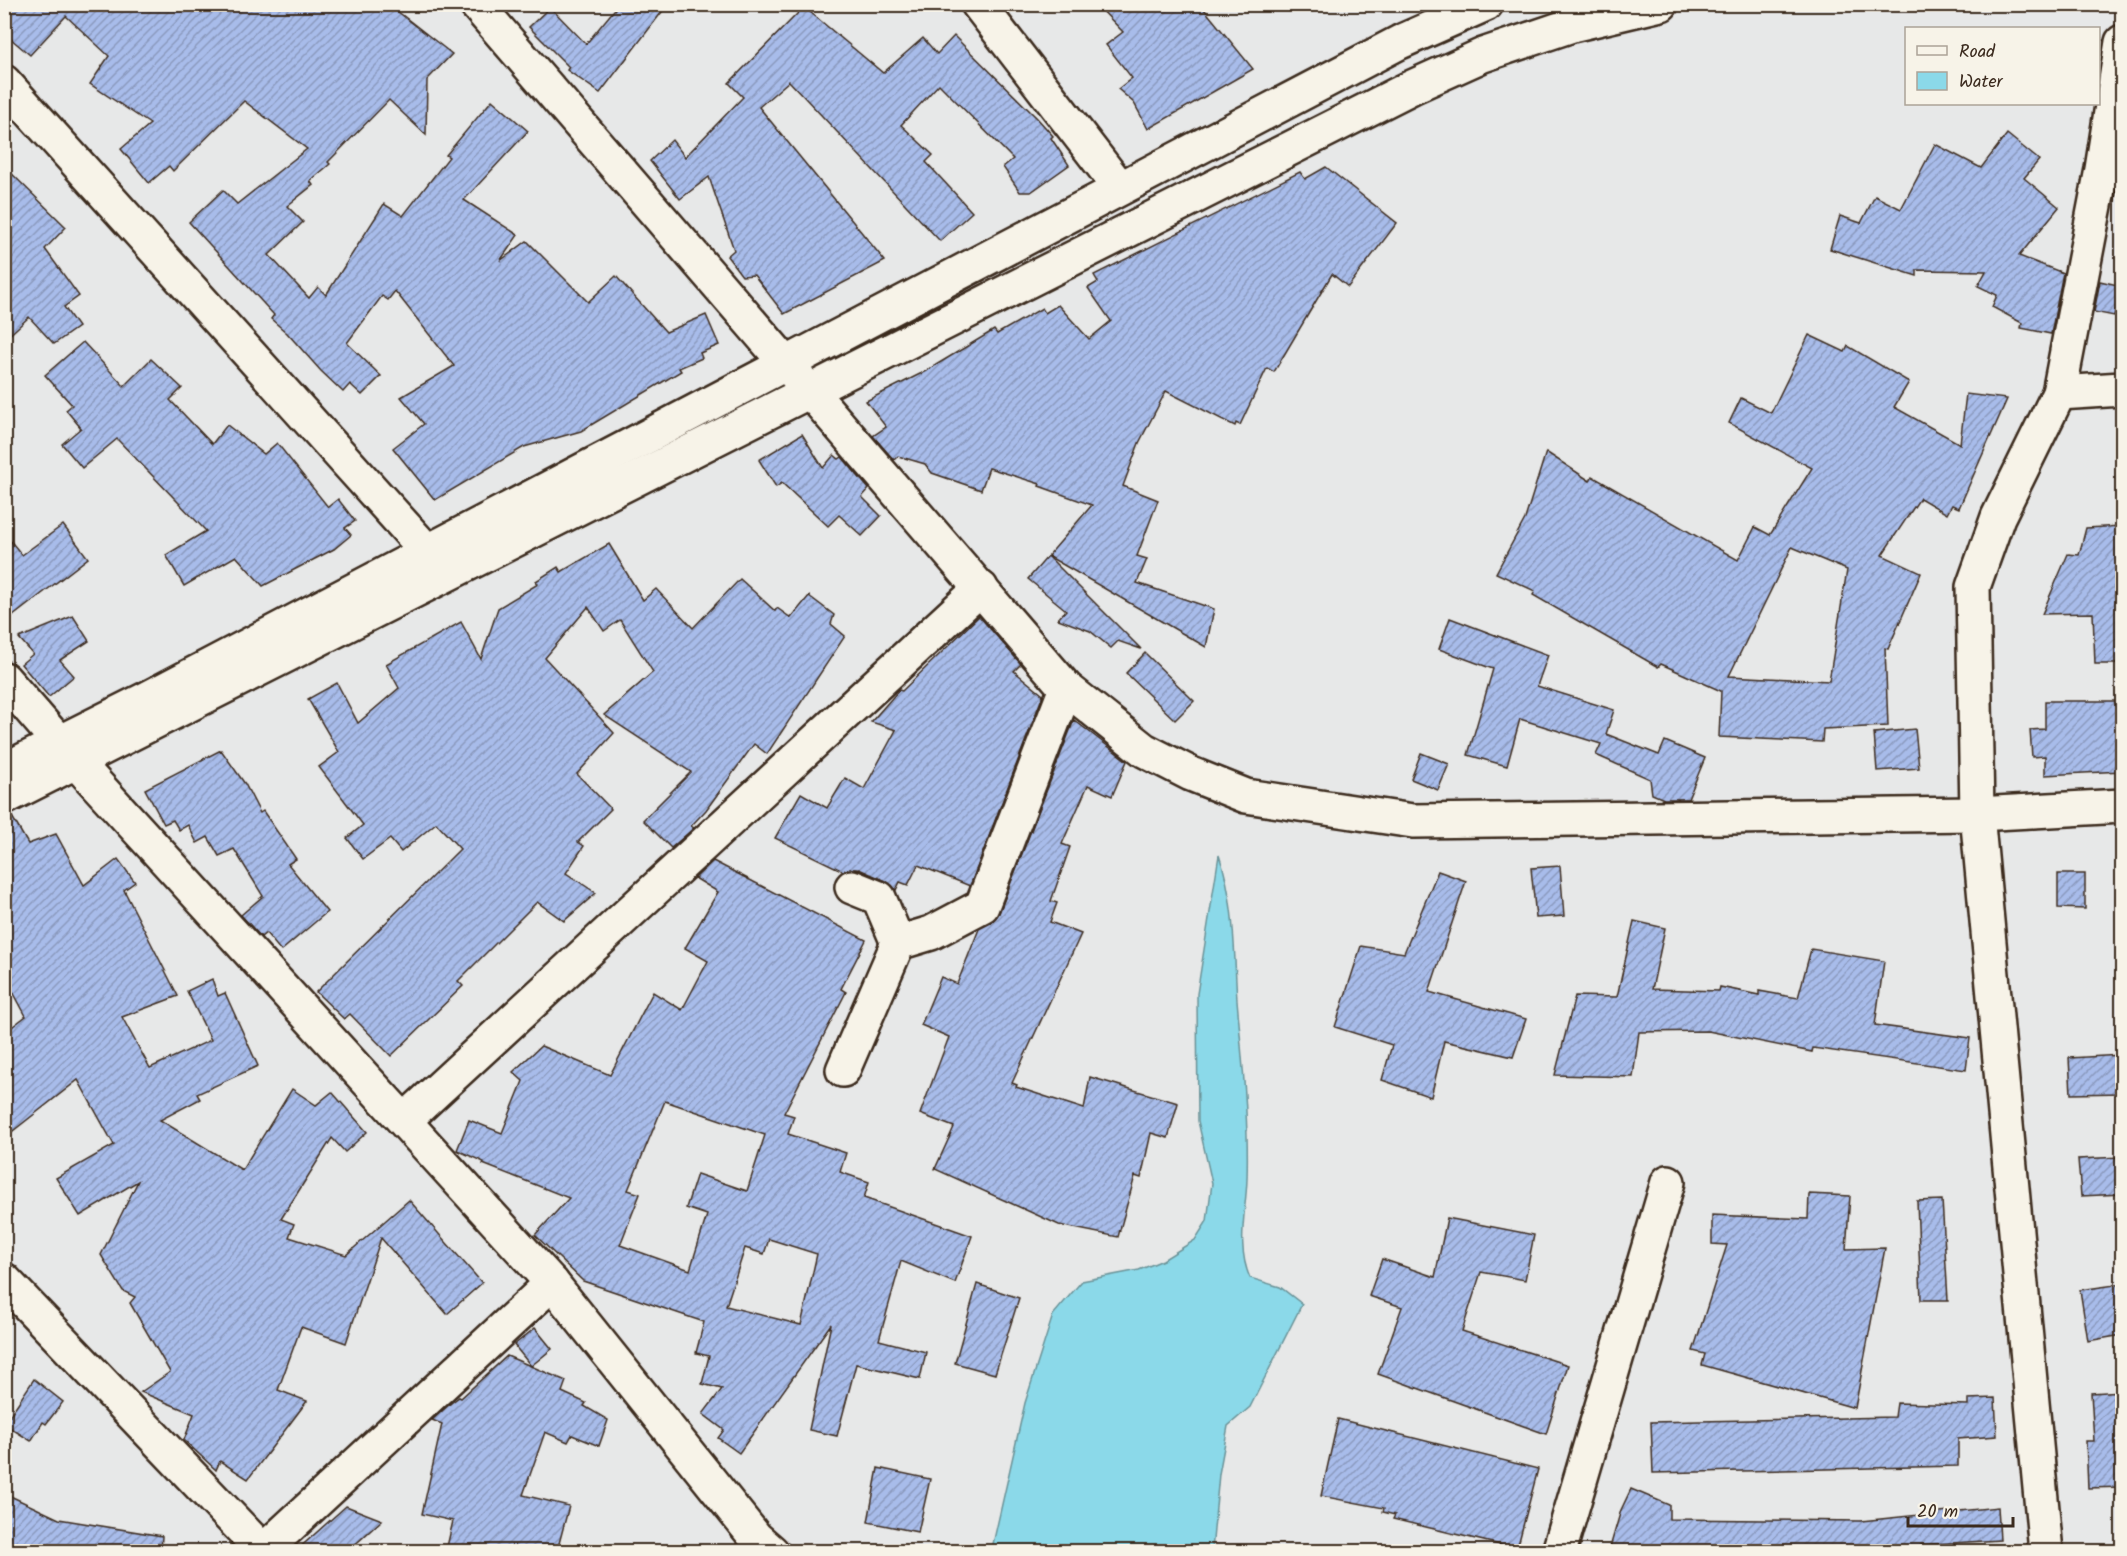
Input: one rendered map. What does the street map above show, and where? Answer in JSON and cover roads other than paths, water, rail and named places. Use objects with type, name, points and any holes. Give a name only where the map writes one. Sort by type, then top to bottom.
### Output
[{"type":"street","points":[[476,4],[1066,688],[1144,750],[1191,774],[1246,796],[1413,821],[1977,814],[2122,806]]},
{"type":"street","points":[[978,4],[1120,188]]},
{"type":"street","points":[[4,798],[148,698],[426,550],[1400,42],[1486,4]]},
{"type":"street","points":[[4,770],[68,752],[810,391],[1412,87],[1483,55],[1572,25],[1661,4]]},
{"type":"street","points":[[2046,1551],[1977,814],[1973,587],[1998,517],[2060,393],[2102,169],[2122,42]]},
{"type":"street","points":[[4,82],[426,550]]},
{"type":"street","points":[[2060,393],[2122,389]]},
{"type":"street","points":[[405,1120],[981,588]]},
{"type":"street","points":[[4,679],[552,1283],[756,1538],[772,1551]]},
{"type":"street","points":[[898,943],[931,933],[982,906],[1066,688]]},
{"type":"street","points":[[843,1070],[898,943],[879,898],[852,887]]},
{"type":"street","points":[[1559,1551],[1668,1182]]},
{"type":"street","points":[[4,1280],[263,1551],[552,1283]]},
{"type":"water","points":[[1219,855],[1228,890],[1233,927],[1246,1112],[1247,1179],[1243,1254],[1250,1278],[1280,1287],[1302,1304],[1250,1407],[1228,1426],[1219,1474],[1212,1551],[994,1551],[993,1544],[1025,1403],[1053,1315],[1082,1281],[1139,1270],[1163,1260],[1195,1240],[1207,1221],[1212,1183],[1198,1121],[1197,994]]}]
